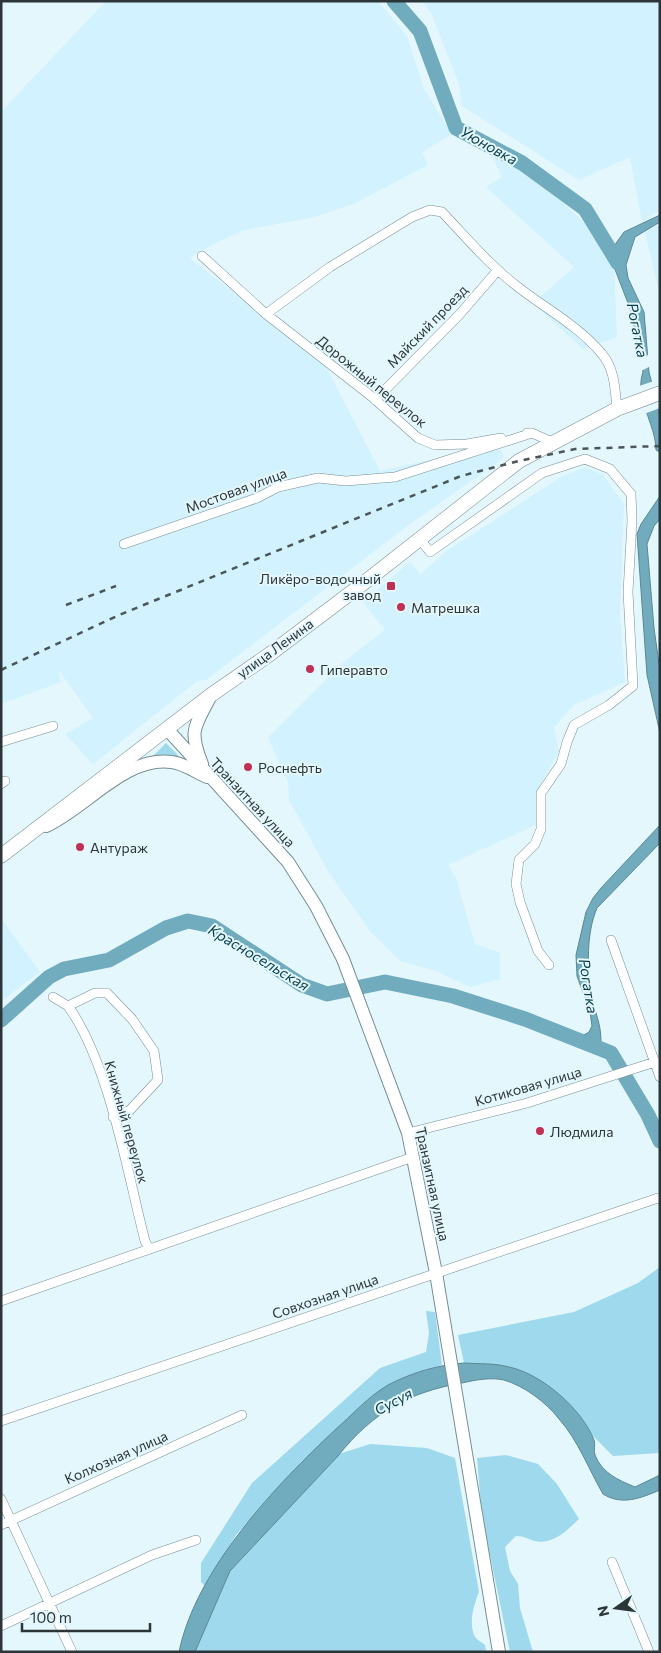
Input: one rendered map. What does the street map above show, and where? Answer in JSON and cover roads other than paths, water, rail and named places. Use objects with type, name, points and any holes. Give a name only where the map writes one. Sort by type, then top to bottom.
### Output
[{"type":"main road","name":"улица Ленина","points":[[1,856],[211,694],[270,654],[420,539],[488,483],[519,461],[552,442],[623,407],[660,393]]},
{"type":"main road","points":[[211,694],[193,729],[194,743],[211,779]]},
{"type":"main road","name":"Транзитная улица","points":[[167,729],[288,862],[325,921],[361,1007],[408,1133],[436,1273],[499,1652]]},
{"type":"main road","points":[[33,832],[63,818],[130,769],[155,762],[172,762],[211,779]]},
{"type":"street","points":[[266,314],[330,267],[412,217],[430,210],[442,212],[487,262],[561,316],[603,354],[612,372],[623,407]]},
{"type":"street","name":"Дорожный переулок","points":[[202,256],[266,314],[375,400],[418,438],[436,445],[467,444],[532,433]]},
{"type":"street","name":"Майский проезд","points":[[375,400],[459,315],[498,270]]},
{"type":"street","points":[[532,433],[552,442]]},
{"type":"street","name":"Мостовая улица","points":[[124,544],[258,498],[278,487],[318,478],[346,481],[395,477],[532,433]]},
{"type":"street","points":[[420,539],[430,552],[542,473],[585,459],[610,469],[631,494],[632,521],[628,592],[633,686],[609,705],[574,725],[566,742],[561,764],[541,793],[541,829],[535,844],[519,860],[516,884],[520,902],[538,951],[550,965]]},
{"type":"street","points":[[1,742],[53,726]]},
{"type":"street","points":[[611,940],[657,1063],[660,1077]]},
{"type":"street","points":[[53,997],[68,1006],[95,993],[107,993],[132,1019],[154,1051],[158,1080],[130,1110],[114,1117]]},
{"type":"street","name":"Книжный переулок","points":[[68,1006],[93,1052],[114,1117],[145,1241],[149,1249]]},
{"type":"street","name":"Котиковая улица","points":[[408,1133],[527,1102],[657,1063]]},
{"type":"street","points":[[1,1301],[413,1158]]},
{"type":"street","name":"Совхозная улица","points":[[1,1421],[658,1198]]},
{"type":"street","name":"Колхозная улица","points":[[1,1525],[92,1482],[242,1416]]},
{"type":"street","points":[[1,1499],[72,1652]]},
{"type":"street","points":[[1,1626],[152,1555],[196,1540]]},
{"type":"street","points":[[612,1562],[649,1652]]},
{"type":"water","name":"Рогатка","points":[[660,215],[660,222],[635,237],[626,265],[628,278],[644,312],[649,372],[660,416],[660,452],[656,450],[653,431],[643,401],[641,382],[643,372],[631,311],[611,259],[614,246],[624,232]]},
{"type":"water","points":[[660,496],[660,519],[654,526],[647,544],[654,628],[660,671],[660,733],[647,675],[637,534],[641,524]]},
{"type":"water","name":"Рогатка","points":[[660,825],[660,843],[597,908],[593,918],[588,952],[589,975],[601,1042],[584,1035],[589,1032],[592,1026],[590,1012],[577,976],[576,955],[586,912],[601,888]]},
{"type":"water","name":"Сусуя","points":[[464,1363],[504,1366],[535,1377],[571,1405],[580,1416],[594,1440],[595,1455],[606,1471],[617,1479],[635,1487],[660,1475],[660,1490],[632,1500],[617,1500],[603,1494],[566,1427],[534,1395],[512,1383],[499,1379],[483,1379],[425,1392],[378,1416],[351,1441],[230,1571],[195,1652],[179,1652],[188,1621],[202,1590],[220,1560],[264,1502],[313,1451],[381,1389],[424,1370]]},
{"type":"waterway","name":"Уюновка","points":[[394,1],[420,31],[456,128],[522,163],[585,209],[618,263]]},
{"type":"waterway","name":"Красносельская","points":[[1,1020],[49,977],[64,969],[109,960],[166,928],[188,921],[212,926],[302,985],[327,994],[385,982],[453,996],[525,1019],[611,1053],[648,1115],[660,1141]]},
{"type":"railway","points":[[1,670],[119,615],[461,476],[575,449],[660,446]]},
{"type":"railway","points":[[66,605],[116,586]]},
{"type":"place","name":"Ликёро-водочный завод","points":[[391,586]]},
{"type":"place","name":"Матрешка","points":[[401,607]]},
{"type":"place","name":"Гиперавто","points":[[310,669]]},
{"type":"place","name":"Роснефть","points":[[248,767]]},
{"type":"place","name":"Антураж","points":[[80,847]]},
{"type":"place","name":"Людмила","points":[[540,1131]]}]
